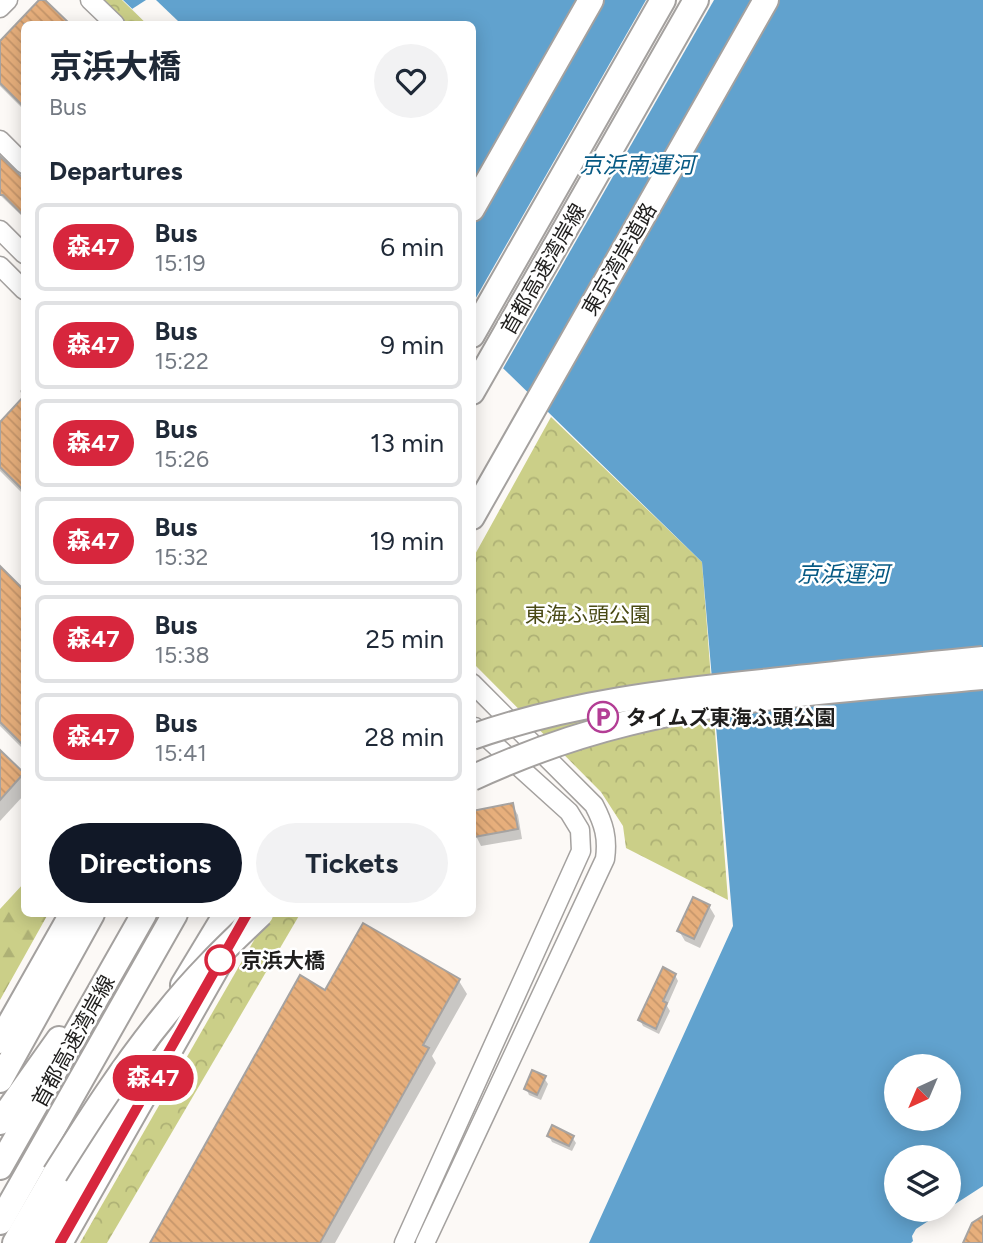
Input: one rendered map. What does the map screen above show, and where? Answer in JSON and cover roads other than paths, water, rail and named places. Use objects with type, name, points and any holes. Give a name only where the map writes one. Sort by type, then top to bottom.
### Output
[{"type":"highway","points":[[476,201],[591,0]]},
{"type":"highway","name":"首都高速湾岸線","points":[[476,328],[663,0]]},
{"type":"highway","name":"首都高速湾岸線","points":[[476,385],[696,0]]},
{"type":"highway","name":"東京湾岸道路","points":[[476,510],[766,0]]},
{"type":"highway","points":[[476,736],[530,719],[625,698],[704,687],[983,659]]},
{"type":"highway","points":[[476,776],[576,738],[708,707],[983,677]]},
{"type":"highway","points":[[0,1041],[70,917]]},
{"type":"highway","points":[[0,1080],[90,917]]},
{"type":"highway","name":"首都高速湾岸線","points":[[0,1167],[142,917]]},
{"type":"highway","points":[[0,1122],[77,1016],[124,961],[171,917]]},
{"type":"highway","name":"首都高速湾岸線","points":[[0,1222],[172,917]]},
{"type":"highway","points":[[38,1243],[224,917]]},
{"type":"highway","points":[[60,1243],[245,917]]},
{"type":"highway","points":[[15,1243],[55,1174],[136,1052],[195,979],[258,917]]},
{"type":"street","points":[[0,8],[8,0]]},
{"type":"street","points":[[90,0],[112,21]]},
{"type":"street","points":[[0,140],[21,161]]},
{"type":"street","points":[[0,230],[21,244]]},
{"type":"street","points":[[0,266],[21,287]]},
{"type":"street","points":[[425,1243],[605,859],[604,827],[594,805],[476,687]]},
{"type":"street","points":[[404,1243],[581,851],[580,830],[569,812],[476,728]]},
{"type":"water","name":"京浜運河","points":[[123,0],[983,0],[983,1186],[961,1200],[961,1145],[884,1145],[884,1222],[927,1222],[916,1229],[911,1243],[589,1243],[733,926],[702,562],[476,342],[476,21],[145,21]]},
{"type":"place","name":"タイムズ東海ふ頭公園","points":[[603,717]]},
{"type":"place","name":"京浜大橋","points":[[220,960]]},
{"type":"water label","name":"京浜南運河","points":[[637,165]]},
{"type":"park label","name":"東海ふ頭公園","points":[[588,614]]}]
